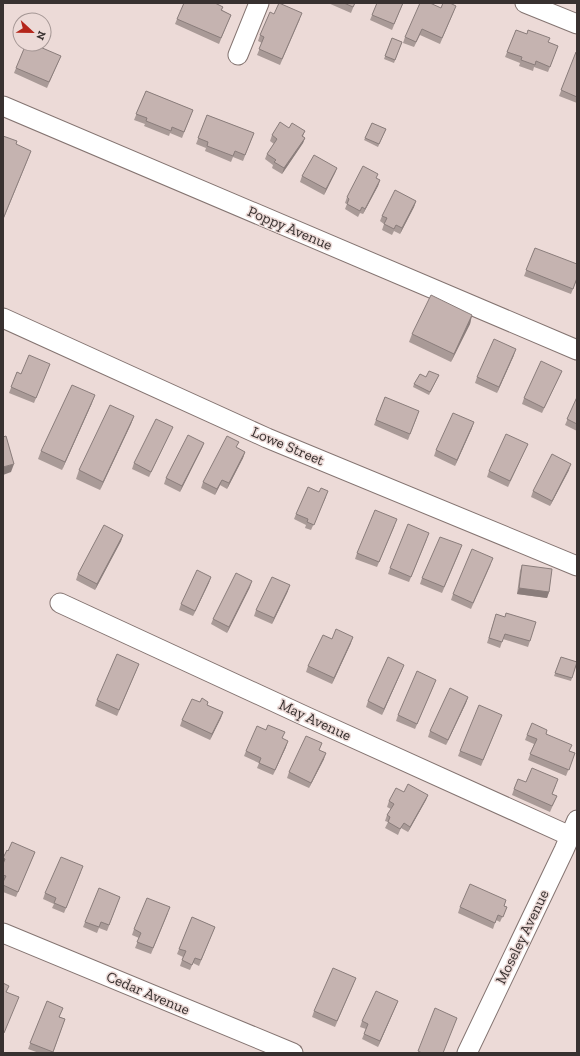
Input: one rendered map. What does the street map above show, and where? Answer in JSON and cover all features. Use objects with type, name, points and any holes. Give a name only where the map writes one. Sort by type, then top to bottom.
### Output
[{"type":"street","points":[[238,55],[259,3]]},
{"type":"street","points":[[525,3],[577,24]]},
{"type":"street","name":"Poppy Avenue","points":[[3,106],[577,350]]},
{"type":"street","name":"Lowe Street","points":[[4,320],[267,438],[577,566]]},
{"type":"street","name":"May Avenue","points":[[60,603],[572,841]]},
{"type":"street","name":"Moseley Avenue","points":[[467,1053],[572,841]]},
{"type":"street","name":"Cedar Avenue","points":[[3,933],[293,1053]]},
{"type":"building","points":[[184,3],[215,3],[223,7],[221,10],[231,15],[221,38],[177,19]]},
{"type":"building","points":[[279,3],[302,13],[282,59],[259,49],[264,37],[260,35],[270,12],[274,14]]},
{"type":"building","points":[[344,3],[355,3],[353,7]]},
{"type":"building","points":[[377,3],[403,3],[394,24],[372,15]]},
{"type":"building","points":[[420,3],[430,3],[441,8],[443,3],[450,3],[456,6],[442,38],[422,29],[416,42],[405,37]]},
{"type":"building","points":[[516,30],[527,34],[528,30],[550,38],[548,42],[558,46],[550,67],[536,61],[535,65],[521,60],[522,57],[507,52]]},
{"type":"building","points":[[392,38],[402,42],[395,60],[385,56]]},
{"type":"building","points":[[23,52],[52,52],[61,56],[49,82],[16,68]]},
{"type":"building","points":[[577,52],[577,97],[561,90]]},
{"type":"building","points":[[146,91],[193,110],[184,132],[172,127],[171,131],[146,121],[147,118],[136,114]]},
{"type":"building","points":[[207,115],[254,133],[245,155],[235,151],[233,156],[207,146],[208,142],[198,138]]},
{"type":"building","points":[[280,122],[289,128],[292,123],[305,131],[302,136],[305,138],[284,168],[274,162],[276,160],[267,154],[277,139],[272,135]]},
{"type":"building","points":[[372,123],[386,129],[379,144],[365,138]]},
{"type":"building","points":[[3,136],[17,141],[16,144],[31,151],[3,219]]},
{"type":"building","points":[[314,155],[337,168],[326,189],[302,176]]},
{"type":"building","points":[[363,166],[378,174],[376,178],[380,180],[365,209],[362,207],[360,211],[347,204],[349,199],[347,197]]},
{"type":"building","points":[[395,190],[416,201],[402,228],[396,225],[394,229],[384,224],[387,218],[382,216]]},
{"type":"building","points":[[535,248],[577,264],[577,278],[573,289],[526,270]]},
{"type":"building","points":[[431,295],[472,315],[454,354],[412,334]]},
{"type":"building","points":[[494,339],[516,349],[499,387],[477,377]]},
{"type":"building","points":[[29,355],[50,364],[36,398],[11,387],[17,372],[21,374]]},
{"type":"building","points":[[541,361],[562,371],[544,408],[524,398]]},
{"type":"building","points":[[429,371],[439,375],[430,392],[414,384],[420,374],[426,377]]},
{"type":"building","points":[[72,385],[95,395],[65,462],[41,451]]},
{"type":"building","points":[[385,397],[419,411],[410,434],[376,420]]},
{"type":"building","points":[[577,397],[577,424],[567,419]]},
{"type":"building","points":[[110,405],[134,416],[103,482],[79,470]]},
{"type":"building","points":[[453,413],[474,422],[457,460],[436,450]]},
{"type":"building","points":[[156,419],[173,427],[151,472],[134,463]]},
{"type":"building","points":[[506,434],[528,444],[510,481],[489,471]]},
{"type":"building","points":[[188,435],[204,443],[182,486],[166,478]]},
{"type":"building","points":[[6,436],[14,464],[3,467],[3,437]]},
{"type":"building","points":[[227,436],[239,442],[236,447],[245,452],[229,483],[222,480],[217,489],[203,482]]},
{"type":"building","points":[[552,454],[571,464],[552,501],[533,491]]},
{"type":"building","points":[[308,487],[319,492],[321,488],[328,491],[314,525],[307,522],[308,519],[296,514]]},
{"type":"building","points":[[375,510],[397,519],[379,562],[357,553]]},
{"type":"building","points":[[408,524],[429,533],[411,577],[390,568]]},
{"type":"building","points":[[104,525],[123,535],[97,584],[78,574]]},
{"type":"building","points":[[440,537],[462,545],[444,587],[422,578]]},
{"type":"building","points":[[472,549],[493,558],[473,603],[453,594]]},
{"type":"building","points":[[522,565],[552,569],[549,592],[519,588]]},
{"type":"building","points":[[197,570],[211,577],[195,611],[181,604]]},
{"type":"building","points":[[236,573],[252,581],[229,627],[213,619]]},
{"type":"building","points":[[272,577],[290,585],[274,618],[256,610]]},
{"type":"building","points":[[506,613],[536,622],[530,641],[505,634],[502,642],[489,638],[496,614],[505,617]]},
{"type":"building","points":[[336,629],[353,637],[334,678],[308,666],[323,635],[332,639]]},
{"type":"building","points":[[117,654],[139,664],[119,710],[97,700]]},
{"type":"building","points":[[388,657],[404,665],[384,709],[368,701]]},
{"type":"building","points":[[561,657],[577,662],[572,678],[555,673]]},
{"type":"building","points":[[417,671],[436,680],[417,724],[398,715]]},
{"type":"building","points":[[450,688],[468,697],[448,740],[430,731]]},
{"type":"building","points":[[202,698],[208,702],[207,705],[223,712],[212,734],[182,720],[192,699],[200,702]]},
{"type":"building","points":[[479,705],[502,715],[483,760],[460,751]]},
{"type":"building","points":[[532,723],[547,730],[546,734],[572,745],[569,751],[575,753],[569,770],[530,754],[537,739],[527,735]]},
{"type":"building","points":[[268,725],[285,732],[282,738],[288,741],[275,770],[259,763],[261,758],[246,751],[257,726],[266,730]]},
{"type":"building","points":[[306,736],[322,743],[319,750],[326,753],[311,783],[289,772]]},
{"type":"building","points":[[532,768],[558,779],[552,794],[557,796],[552,806],[514,789],[518,779],[526,782]]},
{"type":"building","points":[[408,784],[428,795],[410,827],[404,823],[400,829],[388,822],[390,817],[387,815],[394,804],[389,801],[396,788],[404,792]]},
{"type":"building","points":[[12,842],[35,852],[18,892],[3,885],[6,876],[3,875],[3,864],[5,859],[3,858]]},
{"type":"building","points":[[61,857],[83,866],[66,908],[54,903],[56,898],[45,893]]},
{"type":"building","points":[[470,884],[506,900],[504,906],[507,907],[503,917],[498,915],[495,923],[460,907]]},
{"type":"building","points":[[99,888],[120,897],[109,925],[101,922],[99,927],[85,922]]},
{"type":"building","points":[[147,898],[170,907],[153,948],[137,942],[141,933],[134,929]]},
{"type":"building","points":[[192,917],[215,927],[201,960],[195,958],[192,965],[182,960],[186,951],[179,949]]},
{"type":"building","points":[[333,968],[356,978],[337,1021],[314,1011]]},
{"type":"building","points":[[3,983],[9,986],[6,992],[19,997],[4,1033],[3,1033]]},
{"type":"building","points":[[376,991],[398,1001],[380,1041],[364,1034],[368,1024],[362,1021]]},
{"type":"building","points":[[47,1001],[63,1008],[59,1017],[65,1019],[53,1052],[30,1043]]},
{"type":"building","points":[[435,1008],[457,1018],[443,1053],[422,1053],[418,1051]]}]
